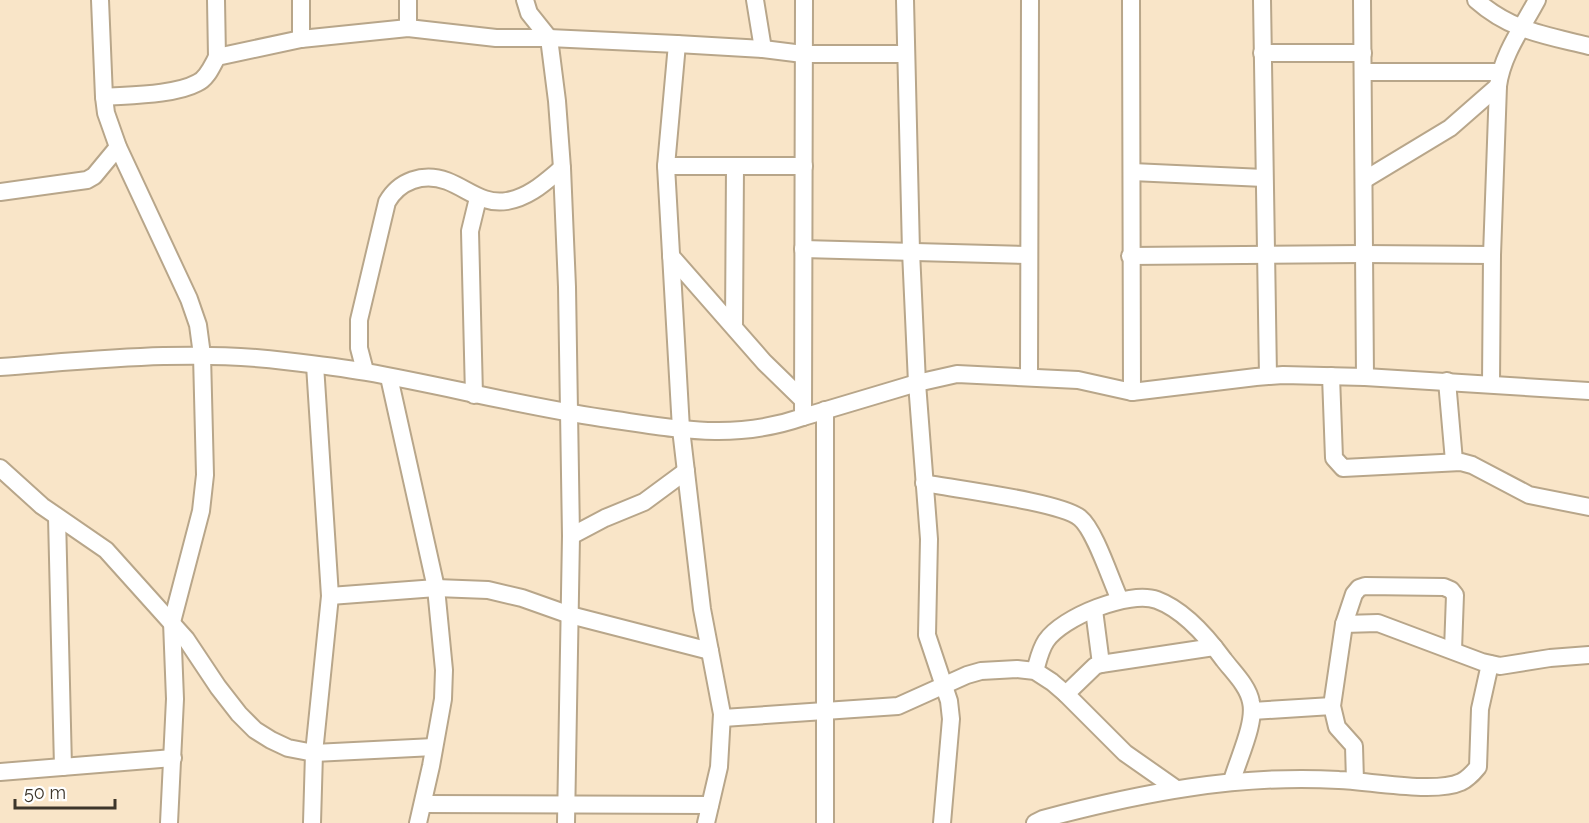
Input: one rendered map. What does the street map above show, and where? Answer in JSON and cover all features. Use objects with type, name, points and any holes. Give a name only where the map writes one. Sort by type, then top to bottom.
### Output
[{"type":"street","points":[[100,0],[106,113],[118,147],[189,299],[198,325],[202,355],[205,475],[201,511],[172,622],[175,699],[170,823]]},
{"type":"street","points":[[104,97],[178,90],[199,83],[217,57],[216,0]]},
{"type":"street","points":[[301,0],[301,39]]},
{"type":"street","points":[[408,0],[408,28]]},
{"type":"street","points":[[525,0],[529,13],[549,38],[562,168],[570,413],[571,536],[566,823]]},
{"type":"street","points":[[755,0],[763,49]]},
{"type":"street","points":[[802,417],[804,0]]},
{"type":"street","points":[[905,0],[911,251],[917,383],[929,539],[927,635],[944,686],[951,719],[942,823]]},
{"type":"street","points":[[1029,376],[1030,0]]},
{"type":"street","points":[[1131,0],[1132,392]]},
{"type":"street","points":[[1262,0],[1269,376]]},
{"type":"street","points":[[1362,0],[1365,377]]},
{"type":"street","points":[[1476,0],[1493,14],[1521,29],[1589,46]]},
{"type":"street","points":[[1364,180],[1450,128],[1499,79],[1521,29],[1537,0]]},
{"type":"street","points":[[217,57],[301,39],[408,28],[496,38],[677,44],[763,49],[803,54],[906,54]]},
{"type":"street","points":[[677,44],[666,166],[681,429],[700,598],[723,718],[719,766],[706,823]]},
{"type":"street","points":[[1262,53],[1363,53]]},
{"type":"street","points":[[1363,72],[1499,79]]},
{"type":"street","points":[[1491,384],[1492,255],[1499,79]]},
{"type":"street","points":[[0,192],[87,180],[94,176],[118,147]]},
{"type":"street","points":[[666,166],[804,166]]},
{"type":"street","points":[[734,326],[735,166]]},
{"type":"street","points":[[364,371],[359,348],[359,320],[387,202],[393,192],[402,184],[419,178],[430,178],[446,180],[478,198],[505,202],[536,190],[562,168]]},
{"type":"street","points":[[1132,172],[1264,178]]},
{"type":"street","points":[[474,394],[470,231],[478,198]]},
{"type":"street","points":[[803,249],[1029,255]]},
{"type":"street","points":[[671,255],[764,362],[803,400]]},
{"type":"street","points":[[1131,256],[1492,255]]},
{"type":"street","points":[[0,367],[202,355],[249,357],[364,371],[570,413],[724,433],[787,423],[917,383],[957,374],[1077,380],[1132,392],[1269,376],[1365,377],[1589,391]]},
{"type":"street","points":[[312,823],[315,753],[330,596],[315,365]]},
{"type":"street","points":[[1330,376],[1334,458],[1343,468],[1454,461],[1472,465],[1539,498],[1589,507]]},
{"type":"street","points":[[389,377],[436,588],[444,670],[443,699],[418,823]]},
{"type":"street","points":[[1447,381],[1454,461]]},
{"type":"street","points":[[825,410],[825,823]]},
{"type":"street","points":[[0,468],[57,517],[106,550],[172,622],[196,652],[218,687],[255,730],[288,748],[315,753],[434,747]]},
{"type":"street","points":[[571,536],[605,518],[644,502],[686,471]]},
{"type":"street","points":[[924,483],[1057,507],[1080,517],[1089,529],[1120,600]]},
{"type":"street","points":[[57,517],[63,767]]},
{"type":"street","points":[[1354,781],[1353,746],[1339,731],[1332,706],[1344,624],[1354,594],[1359,588],[1365,586],[1444,587],[1451,590],[1455,595],[1453,650]]},
{"type":"street","points":[[330,596],[436,588],[488,590],[522,598],[570,615],[710,651]]},
{"type":"street","points":[[1035,671],[1045,642],[1066,623],[1094,609],[1120,600],[1143,597],[1165,604],[1185,619],[1214,647],[1248,692],[1252,711],[1251,724],[1233,781]]},
{"type":"street","points":[[1094,609],[1101,664]]},
{"type":"street","points":[[1344,624],[1378,623],[1500,666],[1550,658],[1589,655]]},
{"type":"street","points":[[1066,694],[1095,666],[1101,664],[1214,647]]},
{"type":"street","points":[[1035,823],[1042,819],[1099,804],[1176,788],[1233,781],[1312,778],[1425,786],[1448,786],[1461,782],[1478,767],[1480,709],[1490,664]]},
{"type":"street","points":[[723,718],[898,706],[981,671],[1017,669],[1035,671],[1066,694],[1119,748],[1140,765],[1176,788]]},
{"type":"street","points":[[1252,711],[1332,706]]},
{"type":"street","points":[[0,772],[173,758]]},
{"type":"street","points":[[423,804],[710,805]]}]
